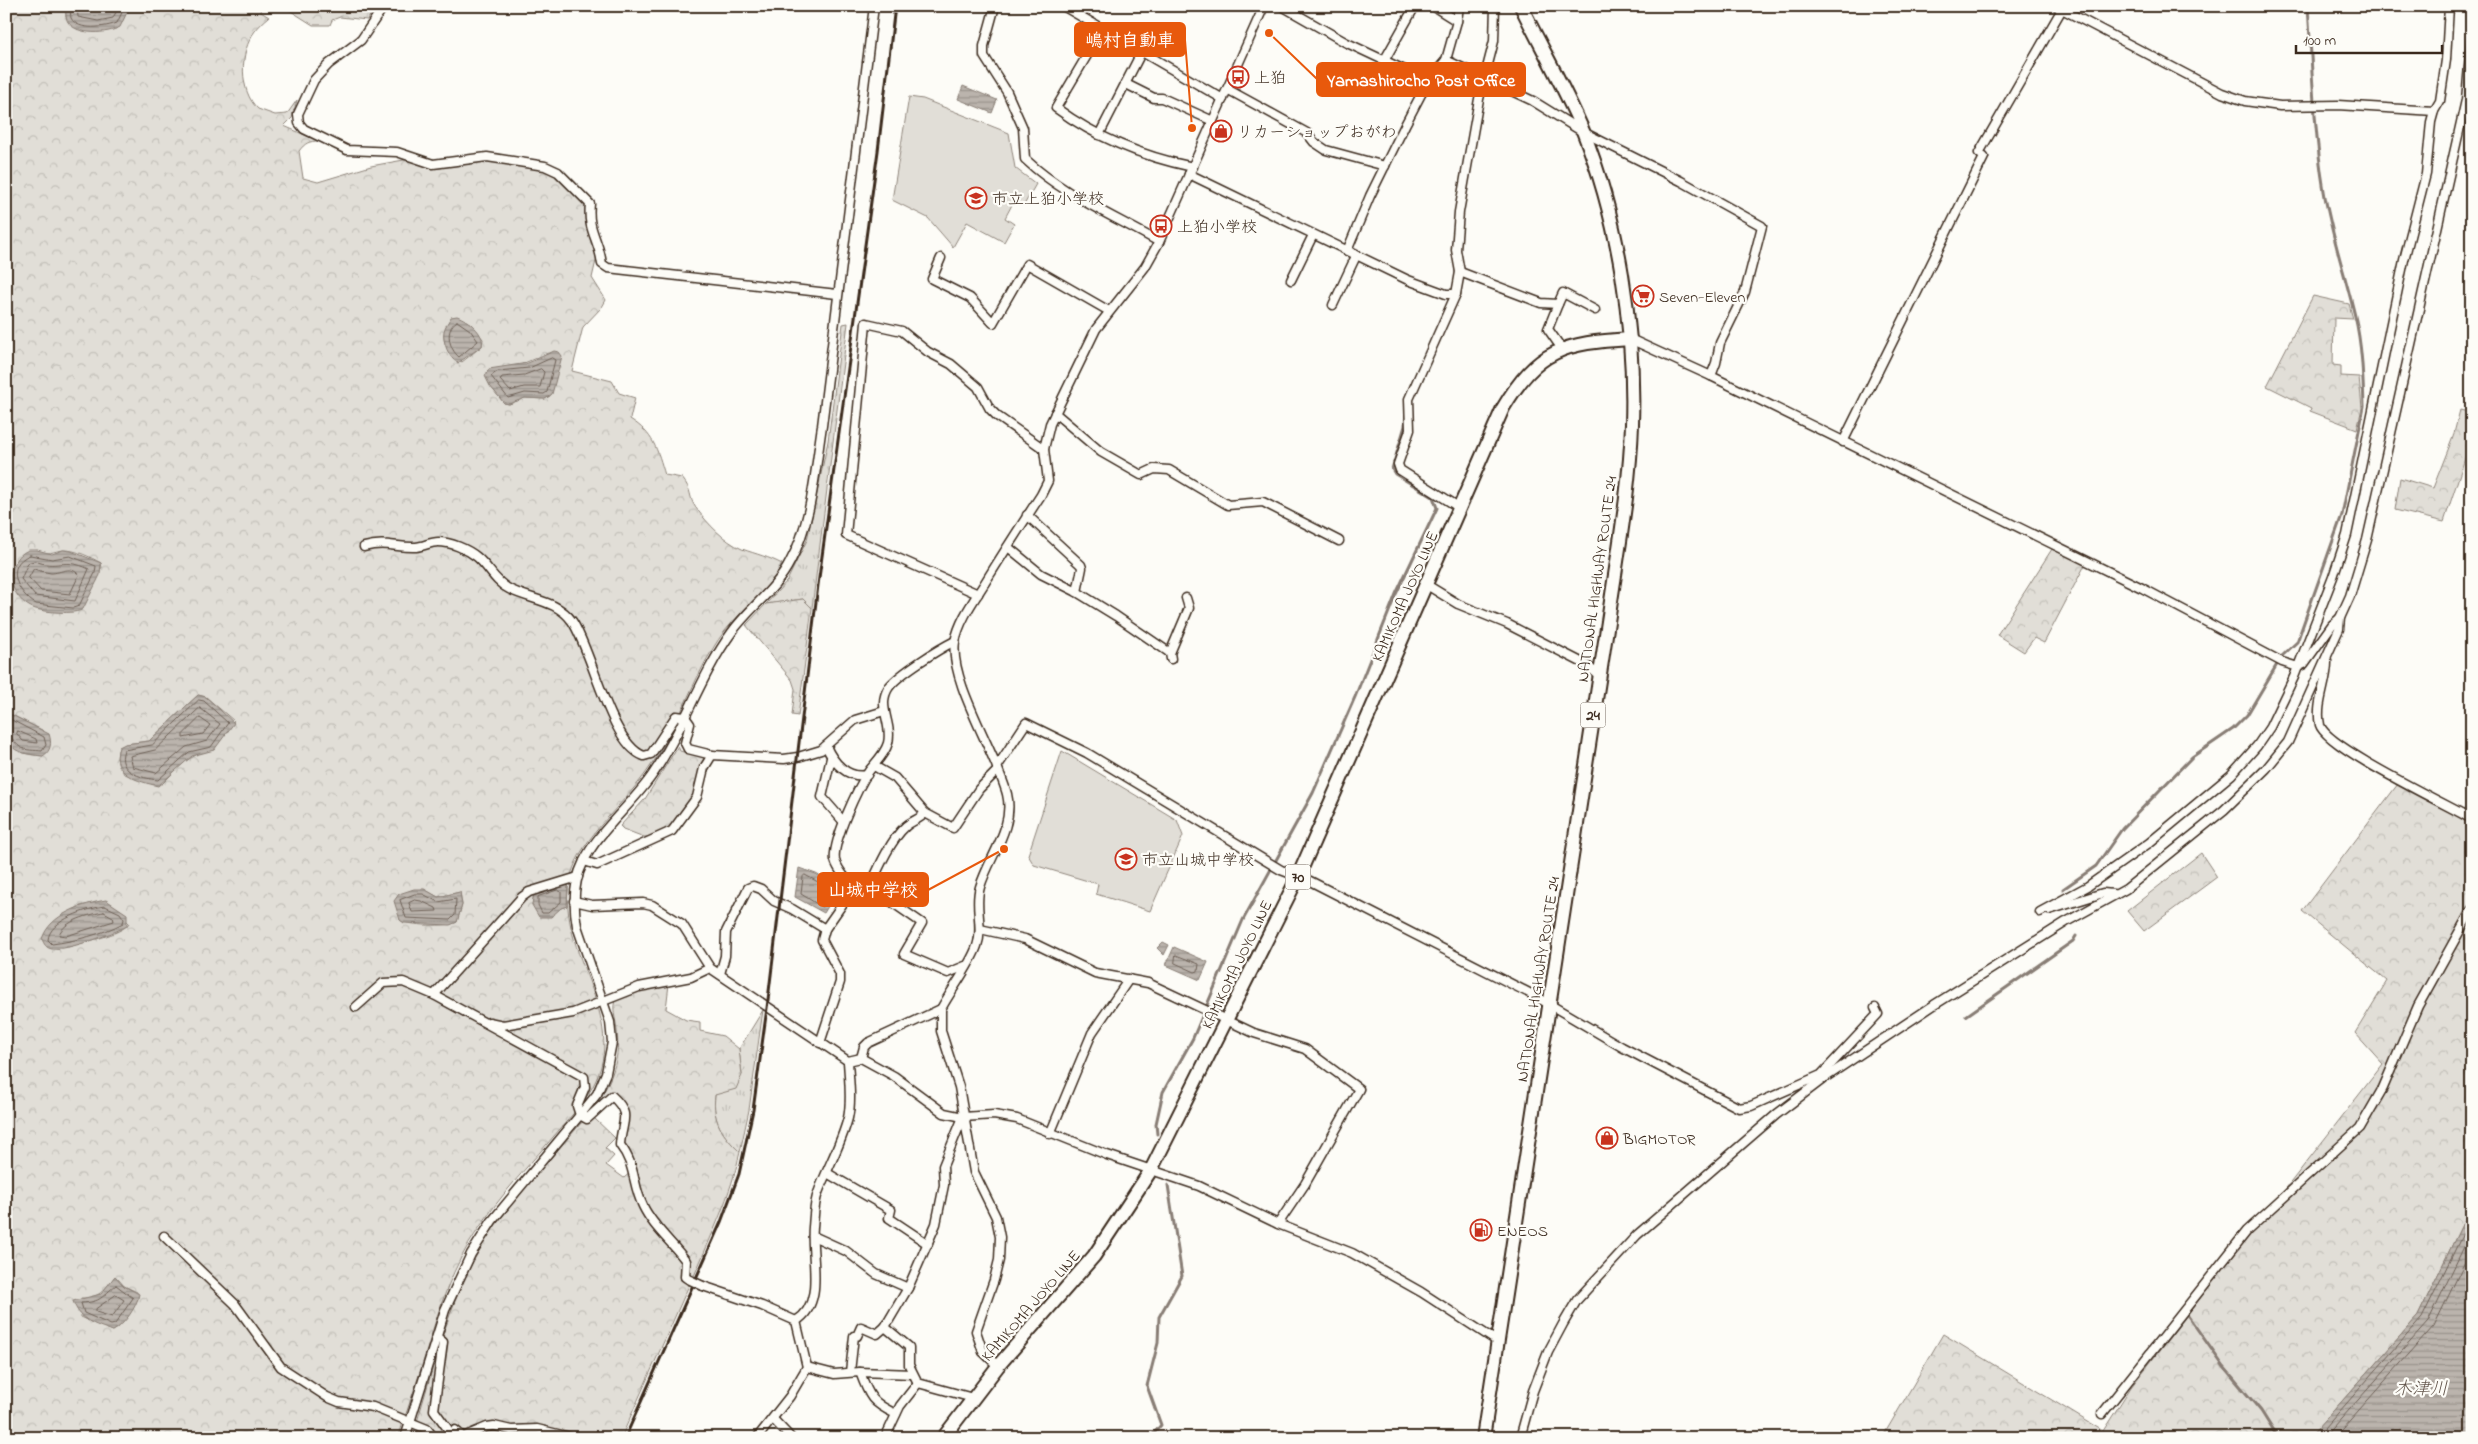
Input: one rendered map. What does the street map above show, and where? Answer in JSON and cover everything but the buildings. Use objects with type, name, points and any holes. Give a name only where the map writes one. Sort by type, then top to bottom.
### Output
[{"type":"main road","name":"NATIONAL HIGHWAY ROUTE 24","points":[[1483,1438],[1626,496],[1632,424],[1630,339],[1622,272],[1604,196],[1583,132],[1521,6]]},
{"type":"main road","name":"KAMIKOMA JOYO LINE","points":[[943,1438],[998,1366],[1094,1256],[1151,1170],[1298,877],[1504,408],[1518,383],[1536,364],[1562,349],[1585,342],[1630,339]]},
{"type":"street","points":[[384,6],[361,40],[329,64],[314,80],[298,114],[299,122],[304,128],[347,150],[397,152],[433,164],[487,157],[552,168],[590,204],[590,228],[600,249],[602,264],[608,268],[838,294]]},
{"type":"street","points":[[405,1438],[456,1282],[482,1235],[580,1116],[602,1084],[609,1062],[611,1032],[577,926],[574,901],[578,876],[584,861],[597,841],[632,804],[653,774],[720,648],[782,577],[798,548],[813,484],[819,446],[874,6]]},
{"type":"street","points":[[1063,6],[1223,99]]},
{"type":"street","points":[[998,1366],[983,1352],[976,1331],[996,1274],[1000,1237],[996,1217],[974,1172],[959,1087],[941,1031],[941,1009],[977,946],[980,928],[977,901],[979,888],[1008,816],[1007,796],[998,768],[962,683],[957,667],[955,641],[962,622],[978,594],[1048,480],[1044,449],[1055,414],[1088,343],[1109,311],[1145,267],[1159,242],[1264,6]]},
{"type":"street","points":[[1282,6],[1345,42],[1428,82]]},
{"type":"street","points":[[1384,61],[1415,6]]},
{"type":"street","points":[[1434,6],[1458,20]]},
{"type":"street","points":[[1347,251],[1385,166],[1428,82],[1446,60],[1458,20],[1459,6]]},
{"type":"street","points":[[1460,508],[1400,470],[1398,464],[1410,430],[1409,399],[1456,294],[1460,272],[1456,250],[1459,212],[1484,78],[1494,40],[1495,6]]},
{"type":"street","points":[[2113,894],[2103,893],[2040,912],[2088,886],[2149,843],[2231,775],[2257,746],[2270,727],[2298,667],[2334,577],[2347,535],[2404,260],[2426,174],[2434,111],[2440,101],[2446,60],[2449,6]]},
{"type":"street","points":[[991,7],[984,56],[1007,92],[1023,128],[1025,159],[1067,192],[1159,242]]},
{"type":"street","points":[[1843,442],[1984,157],[1979,153],[2059,8],[2222,93],[2245,101],[2280,106],[2314,105],[2434,111]]},
{"type":"street","points":[[1102,30],[1056,108],[1076,122],[1099,134],[1148,157],[1191,170],[1356,256],[1408,280],[1446,294],[1456,294]]},
{"type":"street","points":[[1520,1438],[1533,1391],[1548,1352],[1577,1300],[1650,1223],[1822,1077],[2113,894],[2126,889],[2224,810],[2266,769],[2293,733],[2339,629],[2340,618],[2350,596],[2367,540],[2393,432],[2466,100],[2472,31]]},
{"type":"street","points":[[1099,134],[1141,53]]},
{"type":"street","points":[[1446,60],[1533,101],[1583,132],[1681,181],[1762,226],[1751,275],[1720,343],[1716,363],[1710,376]]},
{"type":"street","points":[[1126,84],[1154,98],[1162,98],[1213,121]]},
{"type":"street","points":[[1227,89],[1307,133],[1314,142],[1326,150],[1385,166]]},
{"type":"street","points":[[1291,280],[1313,235]]},
{"type":"street","points":[[1333,305],[1356,256]]},
{"type":"street","points":[[941,258],[932,279],[970,298],[993,323],[1027,264],[1109,311]]},
{"type":"street","points":[[1460,272],[1541,304],[1558,304]]},
{"type":"street","points":[[1562,349],[1548,329],[1563,293],[1595,310]]},
{"type":"street","points":[[978,594],[846,535],[866,323],[902,331],[914,338],[928,352],[951,364],[978,387],[990,409],[997,416],[1044,449]]},
{"type":"street","points":[[1630,339],[1710,376],[2142,588],[2279,661],[2298,667],[2304,664],[2332,625],[2340,618]]},
{"type":"street","points":[[1055,414],[1100,452],[1141,474],[1154,468],[1169,470],[1228,505],[1263,502],[1339,541]]},
{"type":"street","points":[[1027,516],[1082,568],[1077,592]]},
{"type":"street","points":[[364,548],[378,543],[416,547],[439,542],[450,544],[476,556],[485,564],[492,576],[505,587],[555,606],[564,612],[580,635],[606,704],[627,740],[641,755],[648,756],[653,752],[676,716],[685,717],[690,724],[686,747],[690,752],[784,759],[821,750],[854,720],[884,711]]},
{"type":"street","points":[[1008,547],[1041,574],[1077,592],[1171,656],[1189,608],[1186,598]]},
{"type":"street","points":[[1427,585],[1458,604],[1507,624],[1583,663],[1599,675]]},
{"type":"street","points":[[853,889],[837,865],[834,857],[843,821],[867,775],[888,743],[889,726],[884,711],[884,700],[890,686],[942,648],[955,641]]},
{"type":"street","points":[[2327,655],[2320,720],[2327,736],[2377,768],[2472,819]]},
{"type":"street","points":[[874,766],[895,778],[925,813],[953,828],[964,815],[976,793],[998,768],[1026,723],[1087,753],[1271,864],[1530,993],[1622,1048],[1739,1108],[1751,1106],[1822,1077],[1878,1014],[1875,1008]]},
{"type":"street","points":[[826,746],[831,758],[849,773],[867,775]]},
{"type":"street","points":[[584,861],[597,865],[672,831],[697,797],[704,768],[712,755]]},
{"type":"street","points":[[831,758],[822,797],[843,821]]},
{"type":"street","points":[[870,887],[885,853],[907,825],[919,820],[925,813]]},
{"type":"street","points":[[434,994],[498,926],[522,897],[529,892],[578,876]]},
{"type":"street","points":[[720,974],[725,956],[726,932],[748,888],[753,886],[761,889],[774,901],[792,909],[825,929]]},
{"type":"street","points":[[820,1043],[840,982],[840,974],[822,940],[825,929],[853,889],[870,887],[922,923],[904,954],[948,973],[965,966]]},
{"type":"street","points":[[574,901],[592,905],[643,903],[652,905],[682,924],[710,968],[848,1061],[861,1058],[894,1076],[944,1113],[963,1117],[994,1115],[1006,1117],[1199,1186],[1278,1224],[1352,1253],[1422,1292],[1498,1342]]},
{"type":"street","points":[[2102,1414],[2247,1231],[2360,1128],[2383,1088],[2418,1006],[2472,909]]},
{"type":"street","points":[[980,928],[1025,939],[1095,973],[1148,983],[1264,1037],[1305,1049],[1359,1089],[1305,1184],[1278,1224]]},
{"type":"street","points":[[481,1020],[503,1024],[573,1013],[639,987],[691,977],[710,968]]},
{"type":"street","points":[[1050,1134],[1092,1033],[1128,979]]},
{"type":"street","points":[[356,1007],[383,983],[402,982],[434,994],[584,1077],[585,1087],[577,1106],[580,1116]]},
{"type":"street","points":[[861,1058],[868,1043],[941,1009]]},
{"type":"street","points":[[796,1322],[809,1305],[814,1290],[813,1236],[817,1195],[837,1151],[848,1117],[850,1104],[848,1061]]},
{"type":"street","points":[[580,1116],[588,1118],[612,1096],[623,1107],[625,1120],[620,1145],[632,1162],[638,1194],[648,1214],[686,1261],[686,1277],[688,1279],[702,1286],[762,1306],[796,1322],[808,1367],[773,1419],[757,1438]]},
{"type":"street","points":[[850,1372],[854,1336],[857,1336],[861,1327],[877,1334],[885,1327],[908,1288],[928,1244],[936,1224],[942,1198],[944,1185],[943,1166],[963,1117]]},
{"type":"street","points":[[827,1173],[891,1210],[889,1218],[928,1244]]},
{"type":"street","points":[[164,1236],[235,1304],[281,1367],[327,1398],[339,1402],[373,1407],[427,1429],[434,1438]]},
{"type":"street","points":[[813,1236],[846,1251],[876,1274],[908,1288]]},
{"type":"street","points":[[885,1327],[909,1347],[909,1365],[918,1383],[972,1398]]},
{"type":"street","points":[[437,1336],[443,1342],[443,1352],[434,1410],[453,1436],[455,1430],[463,1437],[494,1426],[511,1430],[537,1429],[574,1438]]},
{"type":"street","points":[[808,1367],[834,1374],[850,1372],[912,1374]]},
{"type":"street","points":[[860,1372],[865,1386],[877,1405],[896,1414]]},
{"type":"street","points":[[885,1438],[896,1414],[918,1383]]},
{"type":"street","points":[[773,1419],[791,1438]]},
{"type":"green space","points":[[6,6],[66,6],[66,17],[130,9],[130,6],[259,6],[261,12],[269,17],[257,29],[246,50],[243,71],[244,82],[247,92],[258,109],[275,115],[287,114],[297,100],[292,118],[284,126],[319,141],[308,143],[299,151],[303,178],[318,182],[371,166],[409,159],[439,168],[488,161],[552,172],[586,205],[588,230],[598,252],[592,278],[606,300],[583,327],[572,371],[612,381],[619,393],[635,398],[630,419],[650,436],[657,450],[665,475],[682,478],[688,487],[696,508],[723,537],[742,549],[782,564],[768,585],[722,634],[697,677],[656,759],[636,786],[593,835],[576,861],[571,875],[568,901],[571,927],[597,1004],[603,1029],[603,1054],[596,1080],[580,1106],[517,1178],[468,1244],[442,1301],[398,1438],[6,1438],[6,739],[22,752],[43,756],[42,730],[6,712]],"holes":[[[450,319],[471,324],[483,339],[482,346],[462,362],[448,348],[445,343],[444,333]],[[548,353],[557,369],[550,396],[545,399],[525,398],[509,404],[504,403],[490,386],[522,364]],[[37,550],[48,553],[64,550],[74,551],[101,563],[102,568],[10,580],[11,571]],[[198,695],[206,697],[234,721],[196,755],[184,762],[162,784],[124,774],[117,759],[118,750],[125,744],[149,741]],[[568,884],[567,906],[561,908],[532,905],[534,893]],[[424,889],[438,897],[460,892],[462,905],[457,922],[453,924],[411,924],[400,920],[399,909]],[[106,901],[129,923],[110,935],[68,947],[56,920],[80,906]],[[115,1276],[124,1286],[137,1292],[138,1299],[118,1328],[113,1331],[81,1317],[81,1298],[97,1295]]]},
{"type":"green space","points":[[283,6],[377,6],[367,20],[340,17],[332,20],[330,25],[313,25]]},
{"type":"green space","points":[[909,97],[923,99],[1009,133],[1015,168],[1036,184],[1024,205],[1014,201],[1005,218],[1014,224],[1004,242],[967,222],[953,247],[928,218],[892,200]]},
{"type":"green space","points":[[2313,296],[2349,304],[2353,319],[2334,318],[2333,365],[2341,366],[2341,376],[2359,377],[2362,408],[2357,429],[2310,411],[2311,408],[2267,386]]},
{"type":"green space","points":[[848,323],[812,608],[803,599],[766,604],[787,581],[807,540],[828,441],[843,324]]},
{"type":"green space","points":[[2460,410],[2472,413],[2472,437],[2444,522],[2395,510],[2400,478],[2433,488],[2453,437]]},
{"type":"green space","points":[[2052,549],[2085,565],[2044,643],[2034,638],[2024,652],[1997,635]]},
{"type":"green space","points":[[803,599],[812,608],[798,716],[792,715],[795,689],[792,680],[746,625],[766,604]]},
{"type":"green space","points":[[678,746],[680,751],[706,758],[691,802],[671,829],[651,837],[644,837],[623,829],[620,826],[645,799]]},
{"type":"green space","points":[[1062,751],[1177,820],[1183,836],[1150,911],[1096,894],[1098,884],[1034,865],[1028,855]]},
{"type":"green space","points":[[2398,784],[2472,820],[2472,1204],[2418,1316],[2309,1438],[1882,1438],[1943,1334],[2103,1431],[2131,1387],[2383,1064],[2355,1033],[2387,981],[2302,911]]},
{"type":"green space","points":[[2201,853],[2217,877],[2144,931],[2127,911]]},
{"type":"green space","points":[[669,984],[666,1009],[686,1020],[700,1022],[700,1031],[723,1036],[739,1049],[742,1075],[736,1089],[715,1095],[715,1112],[720,1127],[728,1140],[740,1152],[720,1215],[694,1276],[689,1277],[687,1260],[649,1213],[640,1193],[634,1161],[623,1144],[627,1120],[612,1094],[589,1114],[602,1095],[615,1065],[618,1043],[614,1010],[616,997]]},
{"type":"green space","points":[[763,1010],[749,1110],[740,1152],[728,1140],[720,1127],[715,1112],[715,1095],[742,1075],[739,1049]]},
{"type":"green space","points":[[594,1118],[615,1138],[605,1148],[614,1156],[606,1165],[624,1178],[632,1171],[636,1195],[681,1258],[690,1283],[621,1438],[412,1438],[439,1346],[455,1301],[464,1279],[485,1240],[510,1206],[581,1123]]},
{"type":"water","points":[[66,6],[130,6],[120,27],[101,32],[85,32],[72,27],[68,22]]},
{"type":"water","points":[[963,86],[997,100],[992,113],[958,99]]},
{"type":"water","points":[[457,316],[475,328],[482,341],[482,346],[458,363],[449,354],[444,335],[445,327],[451,317]]},
{"type":"water","points":[[554,351],[559,352],[562,356],[552,394],[545,399],[525,398],[509,404],[504,403],[490,386],[485,376],[489,369],[528,363]]},
{"type":"water","points":[[29,550],[52,554],[63,550],[71,551],[101,563],[100,575],[83,609],[74,612],[51,612],[33,608],[18,596],[12,585],[11,573],[19,557]]},
{"type":"water","points":[[198,695],[206,697],[234,723],[214,750],[192,756],[158,786],[134,779],[122,770],[118,764],[117,757],[119,747],[125,744],[149,741]]},
{"type":"water","points":[[6,712],[49,734],[50,746],[46,754],[43,756],[22,752],[15,750],[11,746],[8,740]]},
{"type":"water","points":[[799,868],[816,874],[837,886],[833,898],[824,913],[795,897]]},
{"type":"water","points":[[568,884],[567,906],[561,908],[551,917],[539,917],[532,905],[534,893]]},
{"type":"water","points":[[414,889],[424,889],[438,897],[460,892],[462,905],[457,922],[450,925],[404,923],[400,920],[394,901],[399,894]]},
{"type":"water","points":[[106,900],[127,914],[127,926],[69,947],[52,949],[44,944],[42,939],[46,930],[60,917],[87,904]]},
{"type":"water","points":[[1163,942],[1169,945],[1164,955],[1157,948]]},
{"type":"water","points":[[1174,947],[1208,962],[1200,980],[1166,965]]},
{"type":"water","name":"木津川","points":[[2472,1204],[2472,1438],[2309,1438],[2418,1316]]},
{"type":"water","points":[[115,1276],[124,1286],[139,1294],[136,1304],[129,1315],[113,1331],[88,1321],[76,1308],[73,1301],[101,1294]]},
{"type":"waterway","points":[[2063,889],[2096,866],[2122,829],[2192,757],[2233,729],[2247,715],[2282,656],[2297,642],[2342,515],[2364,406],[2363,372],[2357,327],[2330,223],[2324,191],[2312,76],[2308,6]]},
{"type":"waterway","points":[[1157,1134],[1156,1124],[1163,1092],[1193,1038],[1243,920],[1313,793],[1355,697],[1396,594],[1437,508],[1433,497],[1395,474],[1392,469],[1405,426],[1406,409]]},
{"type":"waterway","points":[[1966,1016],[2073,941],[2076,936]]},
{"type":"waterway","points":[[1150,1438],[1161,1425],[1147,1386],[1158,1343],[1159,1317],[1182,1276],[1168,1185]]},
{"type":"waterway","points":[[2188,1316],[2224,1367],[2261,1411],[2278,1438]]},
{"type":"railway","points":[[625,1438],[721,1222],[739,1174],[753,1110],[818,585],[878,151],[895,6]]},
{"type":"place","name":"Yamashirocho Post Office","points":[[1269,33]]},
{"type":"place","name":"上狛","points":[[1238,77]]},
{"type":"place","name":"嶋村自動車","points":[[1192,128]]},
{"type":"place","name":"リカーショップおがわ","points":[[1221,131]]},
{"type":"place","name":"市立上狛小学校","points":[[976,198]]},
{"type":"place","name":"上狛小学校","points":[[1161,226]]},
{"type":"place","name":"Seven-Eleven","points":[[1643,296]]},
{"type":"place","name":"山城中学校","points":[[1004,849]]},
{"type":"place","name":"市立山城中学校","points":[[1126,859]]},
{"type":"place","name":"BIGMOTOR","points":[[1607,1138]]},
{"type":"place","name":"ENEOS","points":[[1481,1230]]}]
